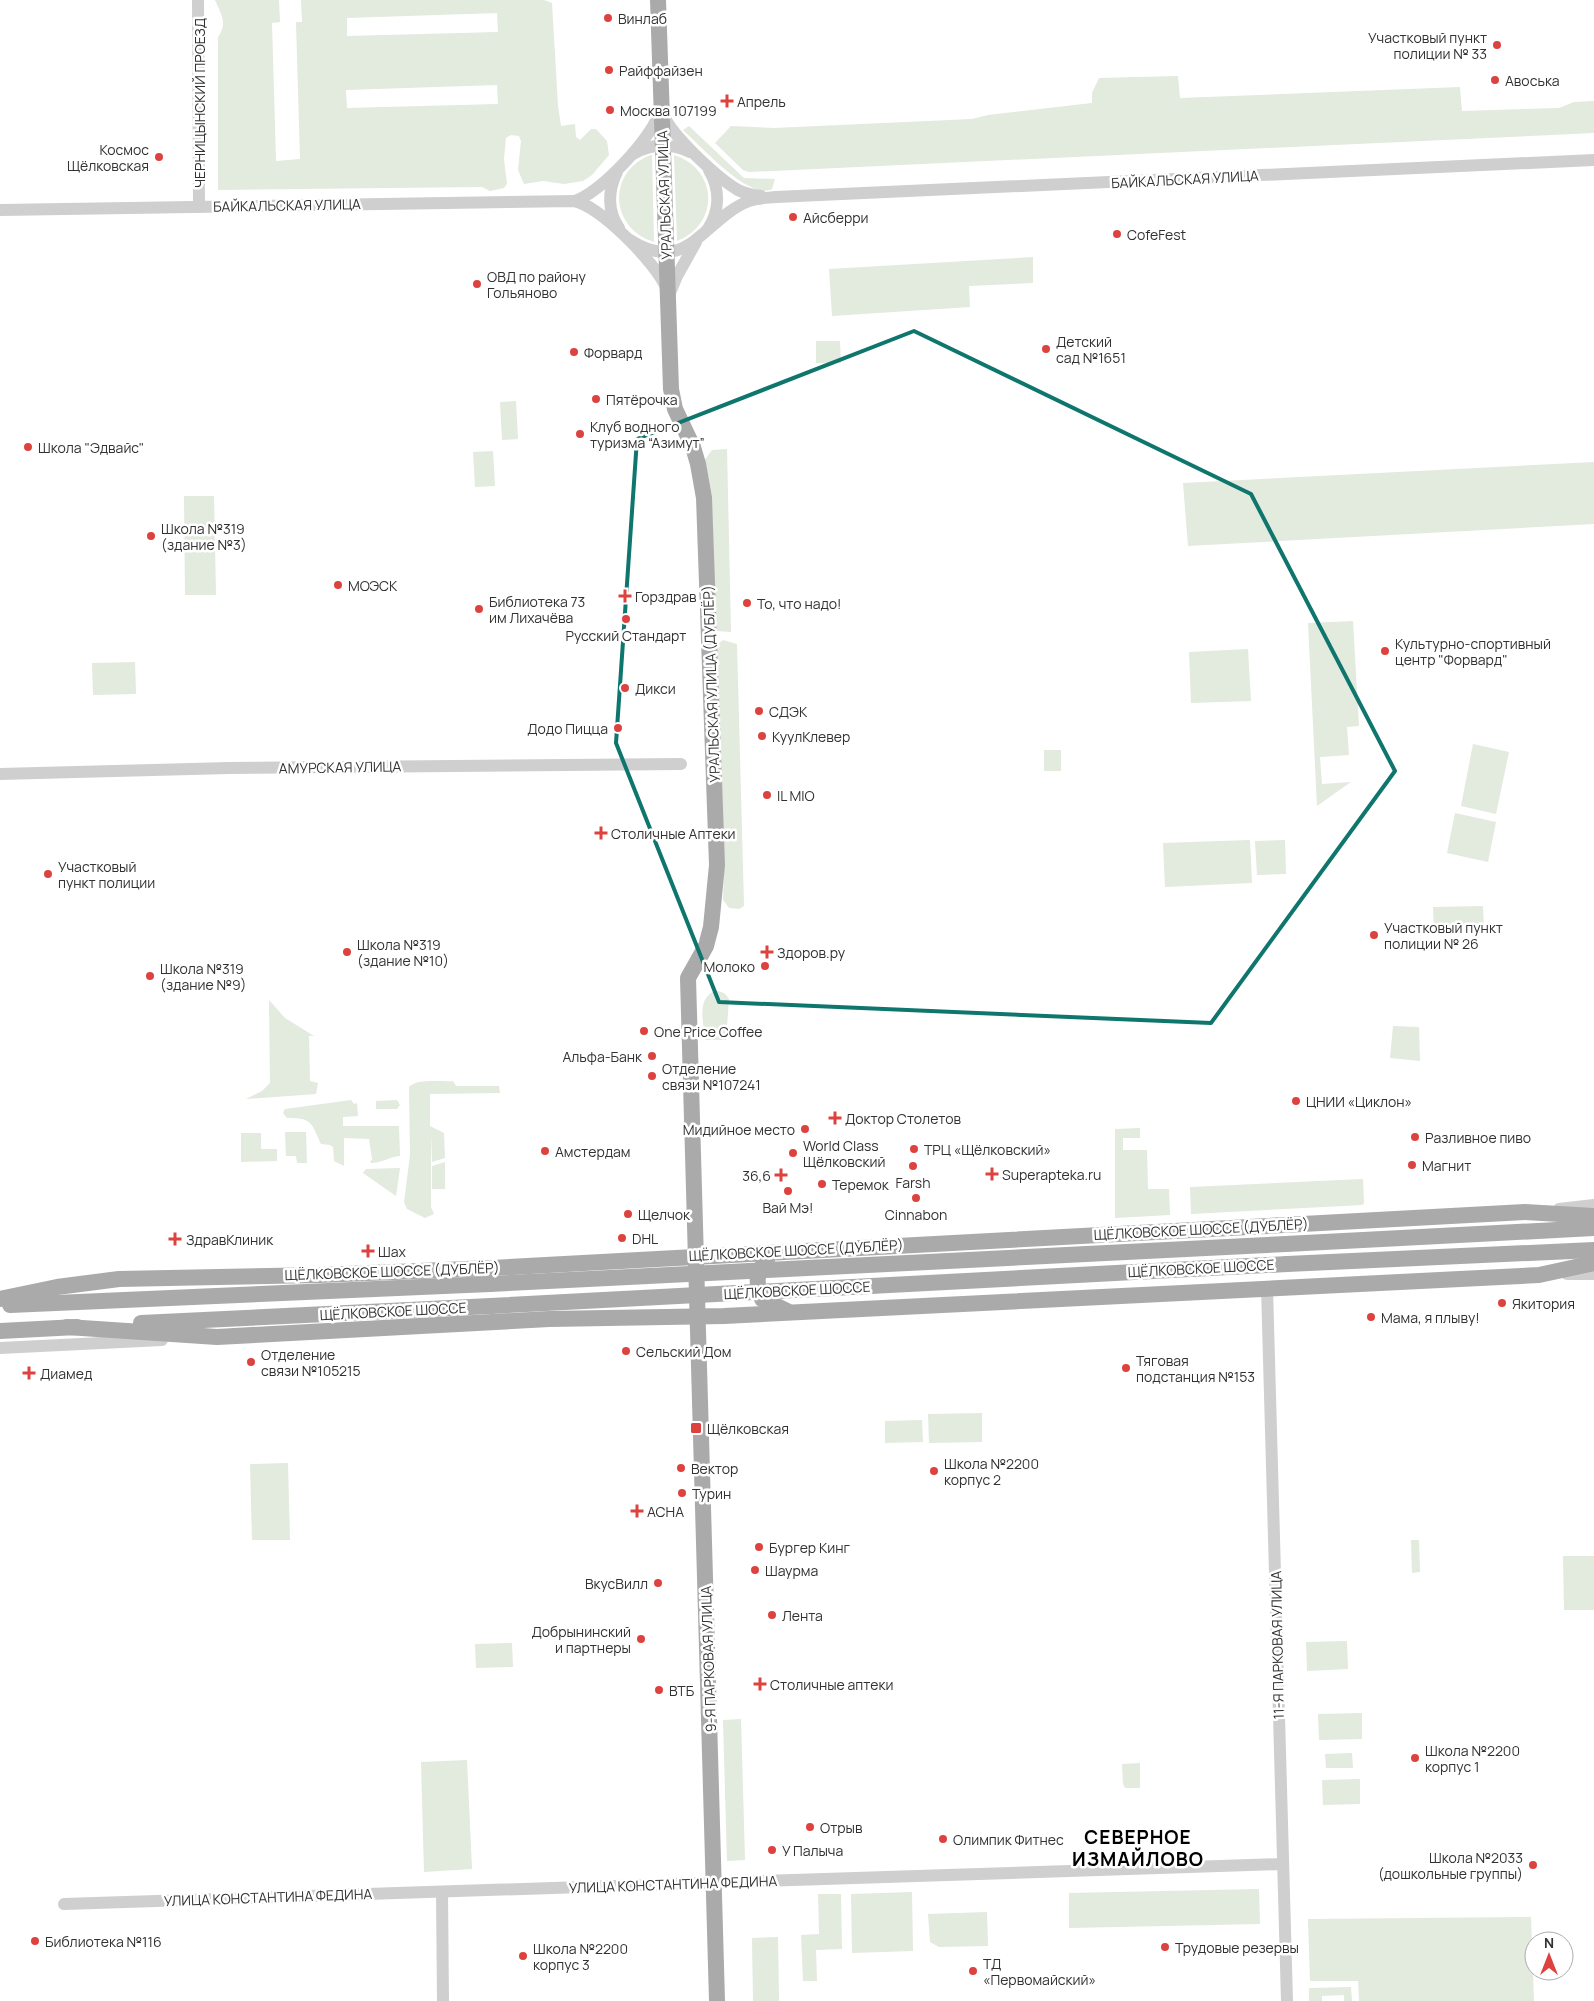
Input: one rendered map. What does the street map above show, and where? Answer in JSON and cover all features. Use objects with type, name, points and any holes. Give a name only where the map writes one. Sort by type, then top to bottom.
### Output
[{"type":"main road","name":"УРАЛЬСКАЯ УЛИЦА","points":[[658,0],[672,389]]},
{"type":"main road","name":"УРАЛЬСКАЯ УЛИЦА (ДУБЛЁР)","points":[[672,389],[675,409],[693,447],[698,464],[704,498],[716,856],[715,904],[711,927],[706,946],[688,978],[697,1255]]},
{"type":"main road","name":"ЩЁЛКОВСКОЕ ШОССЕ (ДУБЛЁР)","points":[[0,1299],[57,1287],[119,1279],[418,1271],[1525,1212]]},
{"type":"main road","points":[[1525,1212],[1594,1216]]},
{"type":"main road","name":"ЩЁЛКОВСКОЕ ШОССЕ","points":[[0,1306],[490,1284],[1594,1228]]},
{"type":"main road","name":"ЩЁЛКОВСКОЕ ШОССЕ","points":[[0,1330],[1594,1250]]},
{"type":"main road","points":[[785,1252],[770,1258],[760,1268],[758,1287],[762,1299],[791,1312]]},
{"type":"main road","points":[[697,1255],[698,1317]]},
{"type":"main road","points":[[67,1327],[217,1337],[549,1319],[698,1317],[1539,1276],[1594,1263]]},
{"type":"main road","name":"9-Я ПАРКОВАЯ УЛИЦА","points":[[698,1317],[717,2001]]},
{"type":"street","name":"ЧЕРНИЦЫНСКИЙ ПРОЕЗД","points":[[198,0],[200,207]]},
{"type":"street","points":[[661,108],[668,125],[704,163],[715,184],[717,203],[712,221],[699,239],[672,286],[669,303]]},
{"type":"street","points":[[661,108],[655,125],[621,166],[612,182],[610,196],[611,210],[616,224],[661,278],[669,303]]},
{"type":"street","points":[[574,200],[589,195],[634,153],[647,147],[662,144],[690,151],[740,191],[758,196],[776,197]]},
{"type":"street","name":"БАЙКАЛЬСКАЯ УЛИЦА","points":[[776,197],[1594,160]]},
{"type":"street","points":[[574,200],[588,206],[627,238],[652,251],[667,252],[687,247],[749,201],[776,197]]},
{"type":"street","name":"БАЙКАЛЬСКАЯ УЛИЦА","points":[[0,210],[574,200]]},
{"type":"street","name":"АМУРСКАЯ УЛИЦА","points":[[0,774],[62,774],[177,769],[681,764]]},
{"type":"street","name":"ЩЁЛКОВСКОЕ ШОССЕ (ДУБЛЁР)","points":[[1525,1212],[1594,1205]]},
{"type":"street","points":[[1539,1276],[1594,1274]]},
{"type":"street","name":"11-Я ПАРКОВАЯ УЛИЦА","points":[[1267,1288],[1287,2001]]},
{"type":"street","points":[[0,1348],[217,1337]]},
{"type":"street","name":"УЛИЦА КОНСТАНТИНА ФЕДИНА","points":[[64,1904],[1282,1864]]},
{"type":"street","points":[[442,1892],[443,2001]]},
{"type":"highlighted area","points":[[914,331],[1251,494],[1395,771],[1211,1023],[719,1002],[616,743],[637,439]]},
{"type":"shaded area","points":[[215,0],[279,0],[280,22],[272,23],[276,161],[300,159],[296,22],[302,22],[301,0],[544,0],[552,3],[558,106],[561,126],[575,124],[576,137],[580,140],[591,129],[596,129],[607,141],[609,155],[592,175],[583,181],[564,184],[543,181],[524,184],[518,170],[521,141],[519,136],[511,135],[506,138],[504,159],[507,184],[504,188],[490,191],[482,187],[218,190],[218,37],[223,23]],"holes":[[[497,13],[498,32],[347,36],[347,18]],[[497,85],[498,104],[347,108],[346,90]]]},
{"type":"shaded area","points":[[1178,76],[1180,98],[1460,87],[1462,111],[1559,108],[1574,102],[1594,101],[1594,133],[749,172],[743,170],[715,143],[731,126],[774,128],[972,119],[988,115],[1092,103],[1092,93],[1099,78]]},
{"type":"shaded area","points":[[689,126],[744,178],[775,179],[772,189],[762,191],[738,180],[683,130]]},
{"type":"shaded area","points":[[651,155],[654,242],[639,235],[628,225],[622,213],[619,199],[621,186],[627,173],[637,163]]},
{"type":"shaded area","points":[[674,155],[689,162],[699,172],[706,184],[708,197],[707,210],[701,222],[691,233],[677,241]]},
{"type":"shaded area","points":[[1033,257],[1033,283],[969,286],[970,307],[832,316],[829,269]]},
{"type":"shaded area","points":[[816,341],[840,341],[841,363],[816,363]]},
{"type":"shaded area","points":[[516,401],[518,439],[502,440],[500,402]]},
{"type":"shaded area","points":[[727,449],[731,632],[717,631],[704,461],[712,450]]},
{"type":"shaded area","points":[[493,451],[495,486],[475,487],[473,452]]},
{"type":"shaded area","points":[[1594,462],[1594,524],[1188,546],[1183,483]]},
{"type":"shaded area","points":[[184,496],[214,496],[216,595],[185,595]]},
{"type":"shaded area","points":[[1353,621],[1359,726],[1347,727],[1349,755],[1320,757],[1322,784],[1351,782],[1317,806],[1308,623]]},
{"type":"shaded area","points":[[723,640],[737,644],[744,906],[739,909],[729,908],[723,900],[724,871],[715,651],[718,644]]},
{"type":"shaded area","points":[[1248,649],[1251,701],[1191,703],[1189,652]]},
{"type":"shaded area","points":[[135,662],[136,694],[93,695],[92,663]]},
{"type":"shaded area","points":[[1473,744],[1509,752],[1496,814],[1461,806]]},
{"type":"shaded area","points":[[1044,750],[1061,750],[1061,771],[1044,771]]},
{"type":"shaded area","points":[[1455,813],[1496,822],[1488,862],[1447,853]]},
{"type":"shaded area","points":[[1250,840],[1252,883],[1165,887],[1163,843]]},
{"type":"shaded area","points":[[1285,840],[1286,874],[1257,875],[1255,841]]},
{"type":"shaded area","points":[[1483,906],[1484,932],[1434,934],[1433,907]]},
{"type":"shaded area","points":[[714,991],[723,992],[729,999],[726,1040],[705,1040],[703,1006],[708,995]]},
{"type":"shaded area","points":[[269,1000],[285,1018],[314,1036],[309,1036],[310,1081],[318,1083],[316,1094],[246,1099],[262,1091],[270,1083]]},
{"type":"shaded area","points":[[1393,1026],[1419,1027],[1420,1061],[1390,1058]]},
{"type":"shaded area","points":[[424,1081],[453,1081],[456,1086],[499,1086],[500,1093],[430,1094],[430,1126],[444,1133],[445,1158],[432,1162],[431,1132],[431,1207],[434,1214],[425,1218],[407,1209],[404,1202],[410,1155],[409,1087]]},
{"type":"shaded area","points":[[351,1100],[354,1104],[357,1103],[358,1116],[343,1117],[343,1126],[399,1126],[400,1156],[370,1163],[372,1159],[369,1139],[344,1138],[344,1166],[334,1161],[333,1147],[321,1144],[310,1123],[306,1120],[287,1118],[283,1113],[285,1109]]},
{"type":"shaded area","points":[[397,1100],[400,1105],[397,1109],[376,1109],[376,1101]]},
{"type":"shaded area","points":[[1140,1128],[1140,1138],[1123,1138],[1123,1150],[1147,1150],[1148,1189],[1169,1189],[1170,1215],[1115,1218],[1115,1129]]},
{"type":"shaded area","points":[[285,1132],[306,1132],[307,1163],[297,1163],[296,1156],[286,1156]]},
{"type":"shaded area","points":[[241,1133],[261,1133],[261,1149],[277,1149],[277,1161],[241,1162]]},
{"type":"shaded area","points":[[445,1162],[445,1189],[432,1189],[432,1166]]},
{"type":"shaded area","points":[[400,1168],[396,1196],[363,1173],[366,1169]]},
{"type":"shaded area","points":[[1363,1179],[1364,1203],[1362,1205],[1191,1214],[1190,1187]]},
{"type":"shaded area","points":[[982,1413],[982,1442],[929,1443],[928,1414]]},
{"type":"shaded area","points":[[922,1420],[923,1442],[885,1443],[885,1421]]},
{"type":"shaded area","points":[[288,1463],[290,1540],[252,1540],[250,1464]]},
{"type":"shaded area","points":[[1411,1540],[1419,1540],[1420,1572],[1412,1573]]},
{"type":"shaded area","points":[[1563,1556],[1594,1556],[1594,1610],[1564,1610]]},
{"type":"shaded area","points":[[1347,1641],[1348,1669],[1307,1671],[1306,1642]]},
{"type":"shaded area","points":[[512,1643],[513,1667],[476,1668],[475,1644]]},
{"type":"shaded area","points":[[1362,1713],[1362,1739],[1319,1740],[1318,1714]]},
{"type":"shaded area","points":[[741,1719],[745,1860],[727,1861],[723,1720]]},
{"type":"shaded area","points":[[1352,1753],[1353,1768],[1326,1768],[1325,1754]]},
{"type":"shaded area","points":[[467,1760],[472,1869],[424,1872],[421,1762]]},
{"type":"shaded area","points":[[1140,1763],[1140,1788],[1125,1788],[1122,1764]]},
{"type":"shaded area","points":[[1360,1779],[1360,1804],[1323,1805],[1322,1780]]},
{"type":"shaded area","points":[[1259,1889],[1260,1924],[1069,1928],[1069,1893]]},
{"type":"shaded area","points":[[912,1892],[913,1951],[852,1953],[851,1894]]},
{"type":"shaded area","points":[[818,1894],[841,1894],[842,1949],[816,1950],[817,1981],[803,1981],[801,1935],[819,1934]]},
{"type":"shaded area","points":[[987,1912],[988,1946],[939,1947],[930,1942],[928,1914]]},
{"type":"shaded area","points":[[1531,1917],[1532,1931],[1524,1931],[1524,1981],[1533,1981],[1534,2001],[1359,2001],[1358,1981],[1310,1981],[1308,1919]]},
{"type":"shaded area","points":[[778,1937],[779,2001],[753,2001],[752,1938]]},
{"type":"shaded area","points":[[1351,1987],[1352,2001],[1344,2001],[1344,1995],[1322,1996],[1322,2001],[1309,2001],[1309,1988]]},
{"type":"place","name":"Винлаб","points":[[608,18]]},
{"type":"place","name":"Участковый пункт полиции № 33","points":[[1497,45]]},
{"type":"place","name":"Райффайзен","points":[[609,70]]},
{"type":"place","name":"Авоська","points":[[1495,80]]},
{"type":"place","name":"Апрель","points":[[727,101]]},
{"type":"place","name":"Москва 107199","points":[[610,110]]},
{"type":"place","name":"Космос Щёлковская","points":[[159,157]]},
{"type":"place","name":"Айсберри","points":[[793,217]]},
{"type":"place","name":"CofeFest","points":[[1117,234]]},
{"type":"place","name":"ОВД по району Гольяново","points":[[477,284]]},
{"type":"place","name":"Детский сад №1651","points":[[1046,349]]},
{"type":"place","name":"Форвард","points":[[574,352]]},
{"type":"place","name":"Пятёрочка","points":[[596,399]]},
{"type":"place","name":"Клуб водного туризма “Азимут”","points":[[580,434]]},
{"type":"place","name":"Школа \"Эдвайс\"","points":[[28,447]]},
{"type":"place","name":"Школа №319 (здание №3)","points":[[151,536]]},
{"type":"place","name":"МОЭСК","points":[[338,585]]},
{"type":"place","name":"Горздрав","points":[[625,596]]},
{"type":"place","name":"То, что надо!","points":[[747,603]]},
{"type":"place","name":"Библиотека 73 им Лихачёва","points":[[479,609]]},
{"type":"place","name":"Русский Стандарт","points":[[626,619]]},
{"type":"place","name":"Культурно-спортивный центр \"Форвард\"","points":[[1385,651]]},
{"type":"place","name":"Дикси","points":[[625,688]]},
{"type":"place","name":"СДЭК","points":[[759,711]]},
{"type":"place","name":"Додо Пицца","points":[[618,728]]},
{"type":"place","name":"КуулКлевер","points":[[762,736]]},
{"type":"place","name":"IL MIO","points":[[767,795]]},
{"type":"place","name":"Столичные Аптеки","points":[[601,833]]},
{"type":"place","name":"Участковый пункт полиции","points":[[48,874]]},
{"type":"place","name":"Участковый пункт полиции № 26","points":[[1374,935]]},
{"type":"place","name":"Школа №319 (здание №10)","points":[[347,952]]},
{"type":"place","name":"Здоров.ру","points":[[767,952]]},
{"type":"place","name":"Молоко","points":[[765,966]]},
{"type":"place","name":"Школа №319 (здание №9)","points":[[150,976]]},
{"type":"place","name":"One Price Coffee","points":[[644,1031]]},
{"type":"place","name":"Альфа-Банк","points":[[652,1056]]},
{"type":"place","name":"Отделение связи №107241","points":[[652,1076]]},
{"type":"place","name":"ЦНИИ «Циклон»","points":[[1296,1101]]},
{"type":"place","name":"Доктор Столетов","points":[[835,1118]]},
{"type":"place","name":"Мидийное место","points":[[805,1129]]},
{"type":"place","name":"Разливное пиво","points":[[1415,1137]]},
{"type":"place","name":"ТРЦ «Щёлковский»","points":[[914,1149]]},
{"type":"place","name":"Амстердам","points":[[545,1151]]},
{"type":"place","name":"World Class Щёлковский","points":[[793,1153]]},
{"type":"place","name":"Магнит","points":[[1412,1165]]},
{"type":"place","name":"Farsh","points":[[913,1166]]},
{"type":"place","name":"Superapteka.ru","points":[[992,1174]]},
{"type":"place","name":"36,6","points":[[781,1175]]},
{"type":"place","name":"Теремок","points":[[822,1184]]},
{"type":"place","name":"Вай Мэ!","points":[[788,1191]]},
{"type":"place","name":"Cinnabon","points":[[916,1198]]},
{"type":"place","name":"Щелчок","points":[[628,1214]]},
{"type":"place","name":"DHL","points":[[622,1238]]},
{"type":"place","name":"ЗдравКлиник","points":[[175,1239]]},
{"type":"place","name":"Шах","points":[[368,1251]]},
{"type":"place","name":"Якитория","points":[[1502,1303]]},
{"type":"place","name":"Мама, я плыву!","points":[[1371,1317]]},
{"type":"place","name":"Сельский Дом","points":[[626,1351]]},
{"type":"place","name":"Отделение связи №105215","points":[[251,1362]]},
{"type":"place","name":"Тяговая подстанция №153","points":[[1126,1368]]},
{"type":"place","name":"Диамед","points":[[29,1373]]},
{"type":"place","name":"Щёлковская","points":[[696,1428]]},
{"type":"place","name":"Вектор","points":[[681,1468]]},
{"type":"place","name":"Школа №2200 корпус 2","points":[[934,1471]]},
{"type":"place","name":"Турин","points":[[682,1493]]},
{"type":"place","name":"АСНА","points":[[637,1511]]},
{"type":"place","name":"Бургер Кинг","points":[[759,1547]]},
{"type":"place","name":"Шаурма","points":[[755,1570]]},
{"type":"place","name":"ВкусВилл","points":[[658,1583]]},
{"type":"place","name":"Лента","points":[[772,1615]]},
{"type":"place","name":"Добрынинский и партнеры","points":[[641,1639]]},
{"type":"place","name":"Столичные аптеки","points":[[760,1684]]},
{"type":"place","name":"ВТБ","points":[[659,1690]]},
{"type":"place","name":"Школа №2200 корпус 1","points":[[1415,1758]]},
{"type":"place","name":"Отрыв","points":[[810,1827]]},
{"type":"place","name":"Олимпик Фитнес","points":[[943,1839]]},
{"type":"place","name":"У Палыча","points":[[772,1850]]},
{"type":"place","name":"Школа №2033 (дошкольные группы)","points":[[1533,1865]]},
{"type":"place","name":"Библиотека №116","points":[[35,1941]]},
{"type":"place","name":"Трудовые резервы","points":[[1165,1947]]},
{"type":"place","name":"Школа №2200 корпус 3","points":[[523,1956]]},
{"type":"place","name":"ТД «Первомайский»","points":[[973,1971]]},
{"type":"district","name":"СЕВЕРНОЕ ИЗМАЙЛОВО","points":[[1138,1848]]}]
